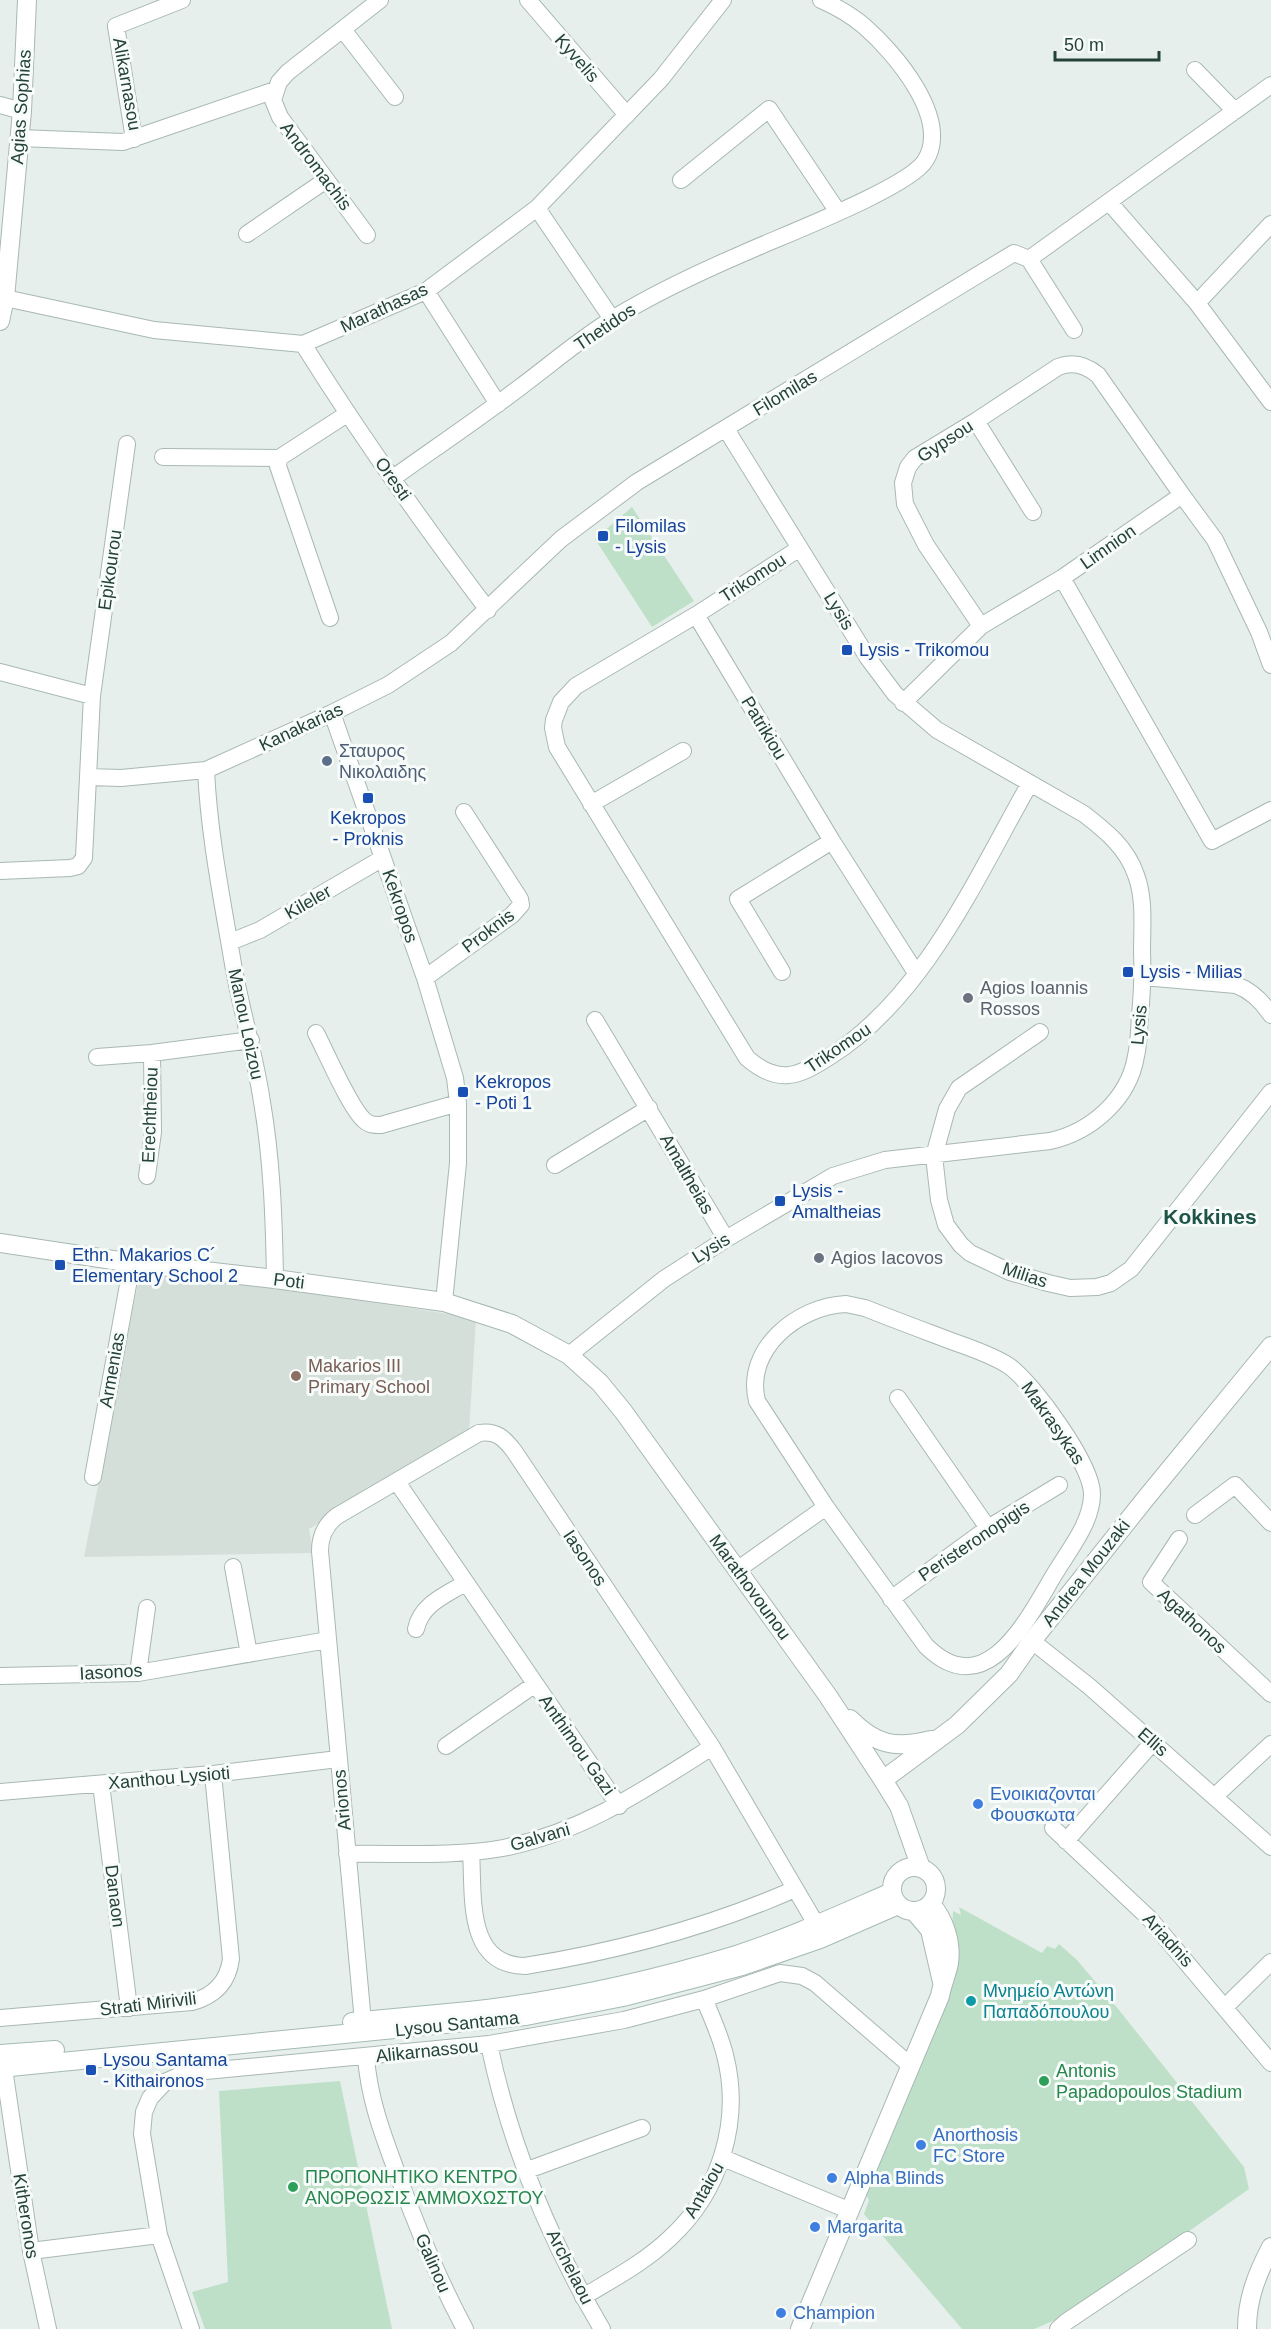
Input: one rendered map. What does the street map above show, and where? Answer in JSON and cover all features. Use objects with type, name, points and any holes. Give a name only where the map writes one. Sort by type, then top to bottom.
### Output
[{"type":"street","name":"Agias Sophias","points":[[0,321],[5,298],[22,111],[27,0]]},
{"type":"street","name":"Alikarnasou","points":[[182,0],[116,27],[134,139],[275,90]]},
{"type":"street","points":[[275,90],[288,72],[344,31],[380,0]]},
{"type":"street","name":"Kyvelis","points":[[528,0],[627,115]]},
{"type":"street","name":"Marathasas","points":[[5,298],[154,330],[303,344],[426,291],[537,208],[661,79],[723,0]]},
{"type":"street","name":"Thetidos","points":[[393,478],[498,404],[612,319],[687,278],[838,212],[913,174],[926,160],[932,148],[933,136],[928,113],[918,92],[892,54],[856,20],[821,0]]},
{"type":"street","points":[[344,31],[395,97]]},
{"type":"street","points":[[1195,70],[1235,111]]},
{"type":"street","points":[[1074,330],[1029,259],[1271,85]]},
{"type":"street","name":"Andromachis","points":[[275,90],[274,108],[367,235]]},
{"type":"street","points":[[0,105],[22,111]]},
{"type":"street","points":[[681,180],[769,109],[838,212]]},
{"type":"street","points":[[19,138],[123,142],[134,139]]},
{"type":"street","points":[[247,234],[326,180]]},
{"type":"street","points":[[1109,202],[1197,303],[1271,402]]},
{"type":"street","points":[[537,208],[612,319]]},
{"type":"street","points":[[1197,303],[1271,224]]},
{"type":"street","name":"Filomilas","points":[[488,610],[542,556],[584,520],[637,482],[1014,253],[1029,259]]},
{"type":"street","points":[[426,291],[498,404]]},
{"type":"street","name":"Oresti","points":[[303,344],[347,414],[442,550],[488,610]]},
{"type":"street","name":"Gypsou","points":[[981,626],[926,545],[905,504],[903,483],[908,467],[915,458],[1058,367],[1068,363],[1088,368],[1098,375],[1182,495]]},
{"type":"street","points":[[163,457],[279,458],[347,414]]},
{"type":"street","points":[[976,421],[1033,512]]},
{"type":"street","name":"Lysis","points":[[568,1355],[664,1279],[726,1239],[833,1176],[885,1160],[934,1156],[1064,1138],[1092,1123],[1106,1112],[1126,1085],[1136,1057],[1143,977],[1140,886],[1127,855],[1104,829],[1084,814],[937,730],[903,703],[868,658],[726,429]]},
{"type":"street","name":"Epikourou","points":[[0,871],[70,868],[82,863],[92,696],[127,444]]},
{"type":"street","points":[[279,458],[278,466],[330,618]]},
{"type":"street","points":[[1182,495],[1215,540],[1259,632],[1271,665]]},
{"type":"street","name":"Limnion","points":[[903,703],[981,626],[1062,578],[1182,495]]},
{"type":"street","name":"Trikomou","points":[[800,548],[696,615],[576,686],[561,702],[553,728],[557,747],[747,1059],[765,1072],[786,1076],[799,1074],[841,1050],[880,1017],[944,935],[1030,783]]},
{"type":"street","points":[[1062,578],[1212,841],[1271,810]]},
{"type":"street","name":"Kanakarias","points":[[88,777],[121,778],[206,770],[332,713],[413,670],[451,643],[488,610]]},
{"type":"street","name":"Patrikiou","points":[[696,615],[832,841],[916,973]]},
{"type":"street","points":[[0,672],[92,696]]},
{"type":"street","name":"Kekropos","points":[[332,713],[425,978],[450,1057],[458,1102],[458,1163],[444,1302]]},
{"type":"street","points":[[591,804],[683,751]]},
{"type":"street","name":"Manou Loizou","points":[[206,770],[213,848],[233,964],[251,1040],[267,1138],[273,1213],[274,1279]]},
{"type":"street","name":"Proknis","points":[[425,978],[512,915],[521,905],[520,899],[464,812]]},
{"type":"street","points":[[782,972],[738,899],[832,841]]},
{"type":"street","name":"Kileler","points":[[230,942],[260,930],[383,858]]},
{"type":"street","points":[[1143,977],[1236,985],[1256,996],[1271,1015]]},
{"type":"street","name":"Amaltheias","points":[[595,1020],[618,1062],[649,1108],[726,1239]]},
{"type":"street","name":"Milias","points":[[1040,1032],[959,1088],[947,1108],[934,1156],[939,1200],[946,1225],[961,1245],[970,1253],[1010,1272],[1048,1283],[1077,1289],[1097,1287],[1111,1283],[1131,1269],[1271,1092]]},
{"type":"street","points":[[316,1033],[356,1110],[366,1122],[372,1125],[381,1125],[458,1102]]},
{"type":"street","name":"Erechtheiou","points":[[97,1057],[152,1053],[251,1040]]},
{"type":"street","name":"Erechtheiou","points":[[147,1176],[153,1132],[152,1053]]},
{"type":"street","points":[[555,1165],[649,1108]]},
{"type":"street","name":"Poti","points":[[0,1244],[444,1302],[512,1324],[568,1355]]},
{"type":"street","name":"Armenias","points":[[93,1477],[132,1263]]},
{"type":"street","name":"Makrasykas","points":[[846,1304],[865,1308],[1009,1366],[1031,1388],[1075,1450],[1091,1485],[1090,1510],[1082,1528],[1020,1632],[999,1654],[987,1662],[971,1666],[942,1659],[926,1646],[891,1599],[761,1410],[755,1392],[754,1382],[763,1353],[774,1338],[794,1322],[829,1306],[846,1304]]},
{"type":"street","name":"Andrea Mouzaki","points":[[883,1779],[957,1725],[1009,1674],[1032,1641],[1206,1423],[1271,1346]]},
{"type":"street","name":"Marathovounou","points":[[568,1355],[600,1383],[623,1411],[828,1696],[899,1806],[921,1868]]},
{"type":"street","points":[[898,1398],[988,1528]]},
{"type":"street","name":"Iasonos","points":[[321,1567],[321,1540],[328,1523],[337,1516],[479,1433],[493,1433],[501,1436],[514,1451],[712,1747],[816,1924]]},
{"type":"street","name":"Anthimou Gazi","points":[[397,1482],[619,1806]]},
{"type":"street","name":"Peristeronopigis","points":[[891,1599],[988,1528],[1059,1485]]},
{"type":"street","points":[[1195,1515],[1235,1485],[1271,1523]]},
{"type":"street","points":[[737,1570],[826,1507]]},
{"type":"street","name":"Agathonos","points":[[1179,1539],[1150,1582],[1271,1694]]},
{"type":"street","points":[[233,1567],[249,1654]]},
{"type":"street","name":"Arionos","points":[[321,1567],[363,2027]]},
{"type":"street","points":[[416,1629],[418,1619],[428,1606],[465,1583]]},
{"type":"street","points":[[138,1673],[147,1608]]},
{"type":"street","name":"Iasonos","points":[[0,1676],[138,1673],[328,1640]]},
{"type":"street","name":"Ellis","points":[[1032,1641],[1153,1742],[1271,1847]]},
{"type":"street","name":"Anthimou Gazi","points":[[446,1746],[534,1685]]},
{"type":"street","points":[[828,1696],[862,1731],[879,1741],[907,1745],[938,1739]]},
{"type":"street","points":[[1066,1841],[1153,1742]]},
{"type":"street","points":[[1215,1796],[1271,1744]]},
{"type":"street","name":"Galvani","points":[[347,1854],[471,1852],[501,1848],[550,1835],[580,1825],[619,1806],[712,1747]]},
{"type":"street","name":"Xanthou Lysioti","points":[[0,1792],[213,1774],[338,1759]]},
{"type":"street","name":"Strati Mirivili","points":[[0,2018],[197,2000],[221,1986],[229,1972],[231,1959],[213,1774]]},
{"type":"street","name":"Danaon","points":[[101,1784],[129,2007]]},
{"type":"street","name":"Ariadnis","points":[[1053,1828],[1149,1918],[1271,2063]]},
{"type":"street","points":[[909,1835],[900,1871],[895,1877],[901,1903],[930,1930],[942,1982]]},
{"type":"street","points":[[471,1852],[478,1933],[493,1956],[512,1965],[525,1966],[616,1949],[741,1911],[795,1888]]},
{"type":"street","points":[[900,1871],[914,1867],[921,1868],[932,1876],[936,1890],[931,1904],[926,1908],[901,1903]]},
{"type":"street","name":"Lysou Santama","points":[[1,2061],[234,2036],[526,2016],[623,1997],[742,1966],[820,1939],[901,1903]]},
{"type":"street","name":"Lysou Santama","points":[[363,2027],[564,1996],[680,1970],[738,1954],[816,1924],[901,1903]]},
{"type":"street","points":[[800,2329],[848,2210],[935,2010],[949,1962],[944,1924],[931,1904]]},
{"type":"street","points":[[1226,2007],[1271,1962]]},
{"type":"street","name":"Alikarnassou","points":[[190,2329],[159,2235],[142,2134],[144,2112],[150,2098],[158,2087],[185,2073],[489,2044],[624,2020],[704,1999],[780,1973],[802,1976],[815,1983],[911,2066]]},
{"type":"street","name":"Antaiou","points":[[583,2297],[645,2258],[671,2238],[688,2219],[715,2178],[723,2158],[730,2107],[729,2078],[721,2041],[704,1999]]},
{"type":"street","name":"Archelaou","points":[[489,2044],[494,2069],[525,2171],[562,2258],[602,2329]]},
{"type":"street","name":"Galinou","points":[[366,2057],[367,2080],[381,2132],[427,2251],[465,2329]]},
{"type":"street","name":"Kitheronos","points":[[1,2061],[31,2251],[48,2329]]},
{"type":"street","points":[[525,2171],[642,2128]]},
{"type":"street","points":[[723,2158],[848,2210]]},
{"type":"street","points":[[31,2251],[159,2235]]},
{"type":"street","points":[[1059,2329],[1188,2240]]},
{"type":"street","points":[[1247,2329],[1247,2316],[1255,2279],[1271,2247]]},
{"type":"shaded area","name":"Makarios III Primary School","points":[[155,1270],[476,1318],[469,1433],[309,1529],[313,1553],[84,1557],[138,1283]]},
{"type":"green space","points":[[632,507],[694,601],[652,627],[595,539]]},
{"type":"green space","name":"Antonis Papadopoulos Stadium","points":[[959,1907],[1042,1953],[1047,1946],[1055,1949],[1059,1944],[1077,1960],[1244,2167],[1249,2189],[1074,2312],[1034,2329],[962,2329],[864,2214],[869,2200],[866,2195],[948,1996],[953,1911],[961,1915]]},
{"type":"green space","name":"ΠΡΟΠΟΝΗΤΙΚΟ ΚΕΝΤΡΟ ΑΝΟΡΘΩΣΙΣ ΑΜΜΟΧΩΣΤΟΥ","points":[[340,2081],[392,2329],[205,2329],[192,2292],[228,2282],[219,2091]]},
{"type":"place","name":"Filomilas - Lysis","points":[[603,536]]},
{"type":"place","name":"Lysis - Trikomou","points":[[847,650]]},
{"type":"place","name":"Σταυρος Νικολαιδης","points":[[327,761]]},
{"type":"place","name":"Kekropos - Proknis","points":[[368,798]]},
{"type":"place","name":"Lysis - Milias","points":[[1128,972]]},
{"type":"place","name":"Agios Ioannis Rossos","points":[[968,998]]},
{"type":"place","name":"Kekropos - Poti 1","points":[[463,1092]]},
{"type":"place","name":"Lysis - Amaltheias","points":[[780,1201]]},
{"type":"place","name":"Agios Iacovos","points":[[819,1258]]},
{"type":"place","name":"Ethn. Makarios C´ Elementary School 2","points":[[60,1265]]},
{"type":"place","name":"Makarios III Primary School","points":[[296,1376]]},
{"type":"place","name":"Ενοικιαζονται Φουσκωτα","points":[[978,1804]]},
{"type":"place","name":"Μνημείο Αντώνη Παπαδόπουλου","points":[[971,2001]]},
{"type":"place","name":"Lysou Santama - Kithaironos","points":[[91,2070]]},
{"type":"place","name":"Antonis Papadopoulos Stadium","points":[[1044,2081]]},
{"type":"place","name":"Anorthosis FC Store","points":[[921,2145]]},
{"type":"place","name":"Alpha Blinds","points":[[832,2178]]},
{"type":"place","name":"ΠΡΟΠΟΝΗΤΙΚΟ ΚΕΝΤΡΟ ΑΝΟΡΘΩΣΙΣ ΑΜΜΟΧΩΣΤΟΥ","points":[[293,2187]]},
{"type":"place","name":"Margarita","points":[[815,2227]]},
{"type":"place","name":"Champion","points":[[781,2313]]},
{"type":"district","name":"Kokkines","points":[[1210,1217]]}]
